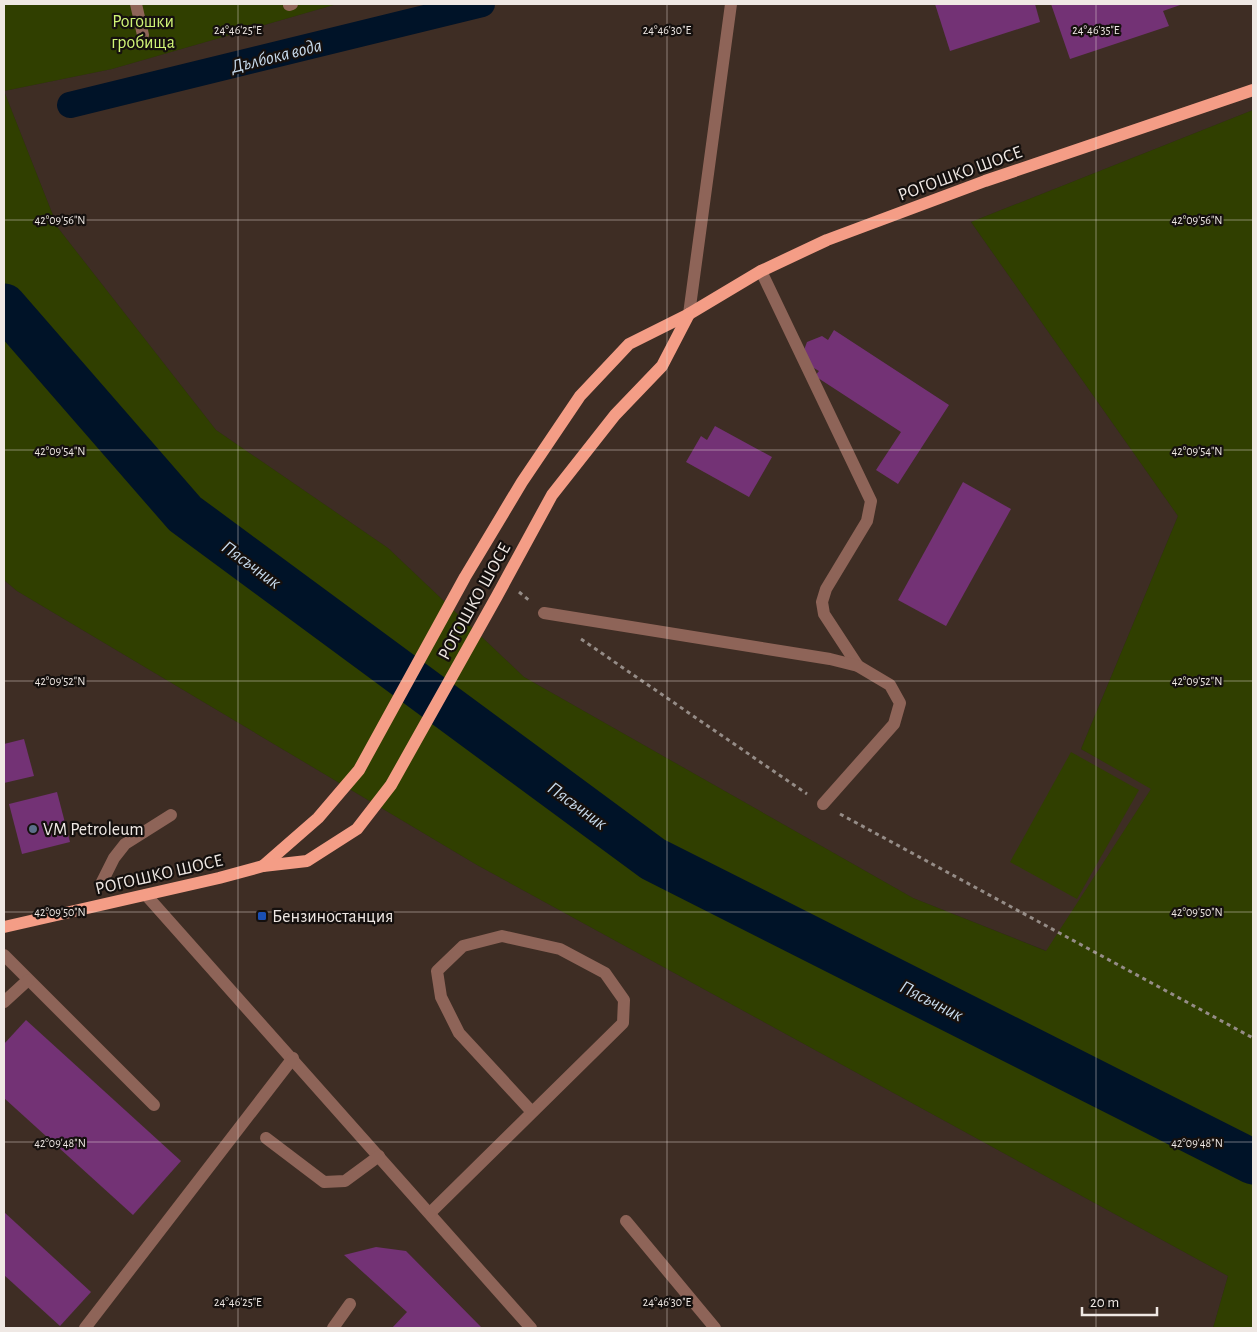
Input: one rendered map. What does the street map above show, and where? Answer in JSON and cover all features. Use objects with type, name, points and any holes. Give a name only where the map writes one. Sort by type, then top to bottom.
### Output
[{"type":"main road","name":"РОГОШКО ШОСЕ","points":[[263,866],[318,818],[359,770],[465,577],[522,482],[580,396],[629,344],[689,314],[761,271],[827,240],[984,181],[1253,90]]},
{"type":"main road","name":"РОГОШКО ШОСЕ","points":[[4,927],[219,878],[263,866],[308,861],[357,830],[390,785],[506,581],[552,495],[615,415],[662,366],[689,314]]},
{"type":"street","points":[[136,4],[144,35]]},
{"type":"street","points":[[689,314],[731,4]]},
{"type":"street","points":[[761,271],[871,501],[867,521],[826,589],[822,602],[824,614],[858,666]]},
{"type":"street","points":[[544,613],[830,659],[858,666],[890,685],[900,703],[894,724],[823,804]]},
{"type":"street","points":[[101,884],[114,858],[125,844],[171,814]]},
{"type":"street","points":[[146,895],[293,1058],[531,1328]]},
{"type":"street","points":[[430,1213],[532,1112],[622,1022],[624,1000],[605,973],[560,949],[502,936],[463,946],[437,971],[441,997],[459,1032],[532,1112]]},
{"type":"street","points":[[4,955],[154,1105]]},
{"type":"street","points":[[4,1002],[28,980]]},
{"type":"street","points":[[85,1328],[293,1058]]},
{"type":"street","points":[[266,1138],[324,1182],[345,1181],[379,1156]]},
{"type":"street","points":[[626,1221],[715,1328]]},
{"type":"street","points":[[332,1328],[350,1304]]},
{"type":"path","points":[[506,581],[544,613]]},
{"type":"path","points":[[576,635],[823,804],[1253,1038]]},
{"type":"shaded area","points":[[337,4],[1253,4],[1253,110],[971,222],[1178,516],[1081,749],[1152,788],[1047,951],[913,898],[524,677],[388,548],[216,430],[58,228],[4,91],[112,69]]},
{"type":"shaded area","points":[[4,580],[17,591],[477,865],[1228,1276],[1213,1328],[4,1328]]},
{"type":"green space","name":"Рогошки гробища","points":[[4,4],[337,4],[112,69],[4,91]]},
{"type":"green space","points":[[4,91],[58,228],[216,430],[388,548],[524,677],[913,898],[1046,951],[1151,789],[1081,749],[1178,516],[971,222],[1253,110],[1253,1328],[1213,1328],[1228,1276],[477,865],[17,591],[4,580]]},
{"type":"green space","points":[[1071,752],[1139,790],[1077,899],[1010,862]]},
{"type":"building","points":[[935,4],[1035,4],[1040,22],[950,51]]},
{"type":"building","points":[[1051,4],[1183,4],[1163,11],[1169,26],[1070,59]]},
{"type":"building","points":[[834,330],[949,405],[898,484],[876,470],[901,432],[815,376],[819,371],[812,367],[804,350],[807,342],[822,336],[828,340]]},
{"type":"building","points":[[715,426],[772,457],[749,497],[686,462],[701,436],[707,440]]},
{"type":"building","points":[[963,482],[1011,509],[946,626],[898,600]]},
{"type":"building","points":[[24,739],[34,776],[4,783],[4,744]]},
{"type":"building","points":[[57,792],[70,842],[22,854],[9,804]]},
{"type":"building","points":[[26,1020],[181,1161],[133,1215],[4,1098],[4,1044]]},
{"type":"building","points":[[4,1212],[91,1292],[60,1326],[4,1275]]},
{"type":"building","points":[[376,1247],[406,1251],[482,1328],[392,1328],[407,1312],[344,1255]]},
{"type":"waterway","name":"Дълбока вода","points":[[70,105],[482,4]]},
{"type":"waterway","name":"Пясъчник","points":[[4,306],[185,514],[653,859],[1253,1162]]},
{"type":"place","name":"VM Petroleum","points":[[33,829]]},
{"type":"place","name":"Бензиностанция","points":[[262,916]]}]
